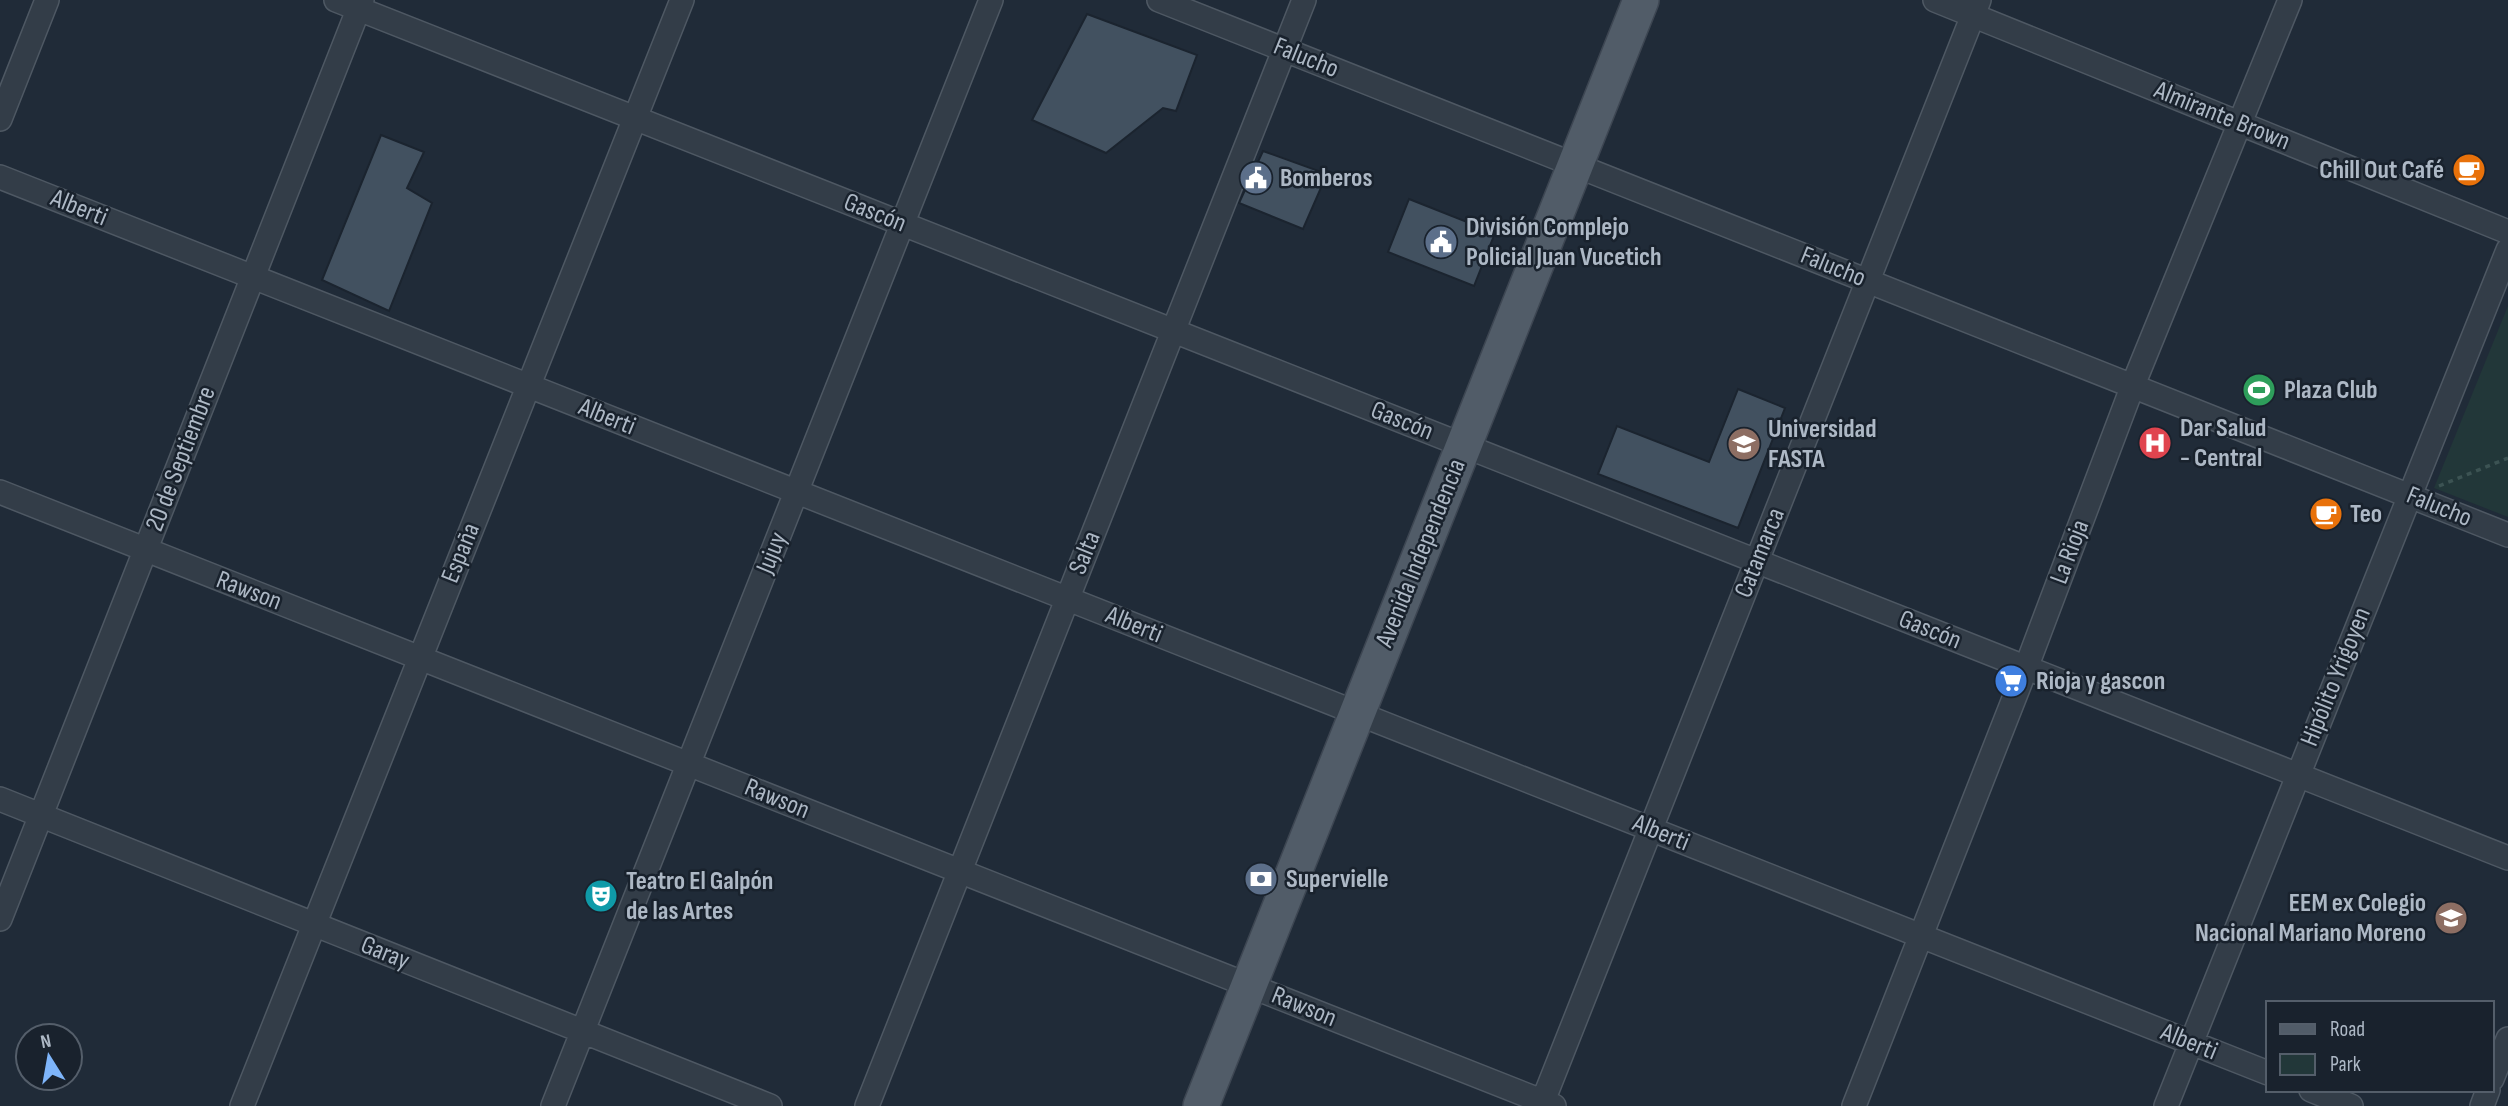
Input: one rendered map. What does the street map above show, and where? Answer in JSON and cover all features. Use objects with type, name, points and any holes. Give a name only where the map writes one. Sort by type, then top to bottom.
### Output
[{"type":"main road","name":"Avenida Independencia","points":[[1201,1106],[1641,0]]},
{"type":"street","points":[[0,120],[47,0]]},
{"type":"street","name":"Gascón","points":[[336,0],[360,4],[903,224],[2508,858]]},
{"type":"street","name":"España","points":[[242,1106],[682,0]]},
{"type":"street","name":"Jujuy","points":[[553,1106],[991,0]]},
{"type":"street","name":"Falucho","points":[[1159,0],[2508,535]]},
{"type":"street","name":"Salta","points":[[867,1106],[1304,0]]},
{"type":"street","name":"Almirante Brown","points":[[1935,0],[1976,8],[2241,123],[2508,232]]},
{"type":"street","name":"La Rioja","points":[[1854,1106],[2026,668],[2133,386],[2290,0]]},
{"type":"street","name":"20 de Septiembre","points":[[0,919],[360,4]]},
{"type":"street","name":"Catamarca","points":[[1546,1105],[1651,829],[1976,8]]},
{"type":"street","name":"Alberti","points":[[0,177],[2266,1072]]},
{"type":"street","name":"Hipólito Yrigoyen","points":[[2166,1106],[2508,250]]},
{"type":"street","name":"Rawson","points":[[0,492],[1546,1105]]},
{"type":"street","name":"Garay","points":[[0,799],[770,1106]]},
{"type":"street","points":[[2494,1074],[2508,1039]]},
{"type":"street","points":[[2316,1092],[2351,1106]]},
{"type":"path","points":[[2434,488],[2508,458]]},
{"type":"green space","points":[[2508,306],[2508,517],[2434,488]]},
{"type":"building","points":[[1087,14],[1197,55],[1176,111],[1163,108],[1106,153],[1032,120]]},
{"type":"building","points":[[381,135],[424,152],[407,188],[432,203],[389,311],[322,280]]},
{"type":"building","points":[[1263,151],[1327,174],[1303,229],[1239,203]]},
{"type":"building","name":"División Complejo Policial Juan Vucetich","points":[[1409,199],[1495,233],[1474,286],[1388,252]]},
{"type":"building","name":"Universidad FASTA","points":[[1738,389],[1785,408],[1738,528],[1598,474],[1617,426],[1709,462]]},
{"type":"place","name":"Chill Out Café","points":[[2469,170]]},
{"type":"place","name":"Bomberos","points":[[1256,178]]},
{"type":"place","name":"División Complejo Policial Juan Vucetich","points":[[1441,242]]},
{"type":"place","name":"Plaza Club","points":[[2259,390]]},
{"type":"place","name":"Dar Salud - Central","points":[[2155,443]]},
{"type":"place","name":"Universidad FASTA","points":[[1744,444]]},
{"type":"place","name":"Teo","points":[[2326,514]]},
{"type":"place","name":"Rioja y gascon","points":[[2011,681]]},
{"type":"place","name":"Supervielle","points":[[1261,879]]},
{"type":"place","name":"Teatro El Galpón de las Artes","points":[[601,896]]},
{"type":"place","name":"EEM ex Colegio Nacional Mariano Moreno","points":[[2451,918]]}]
